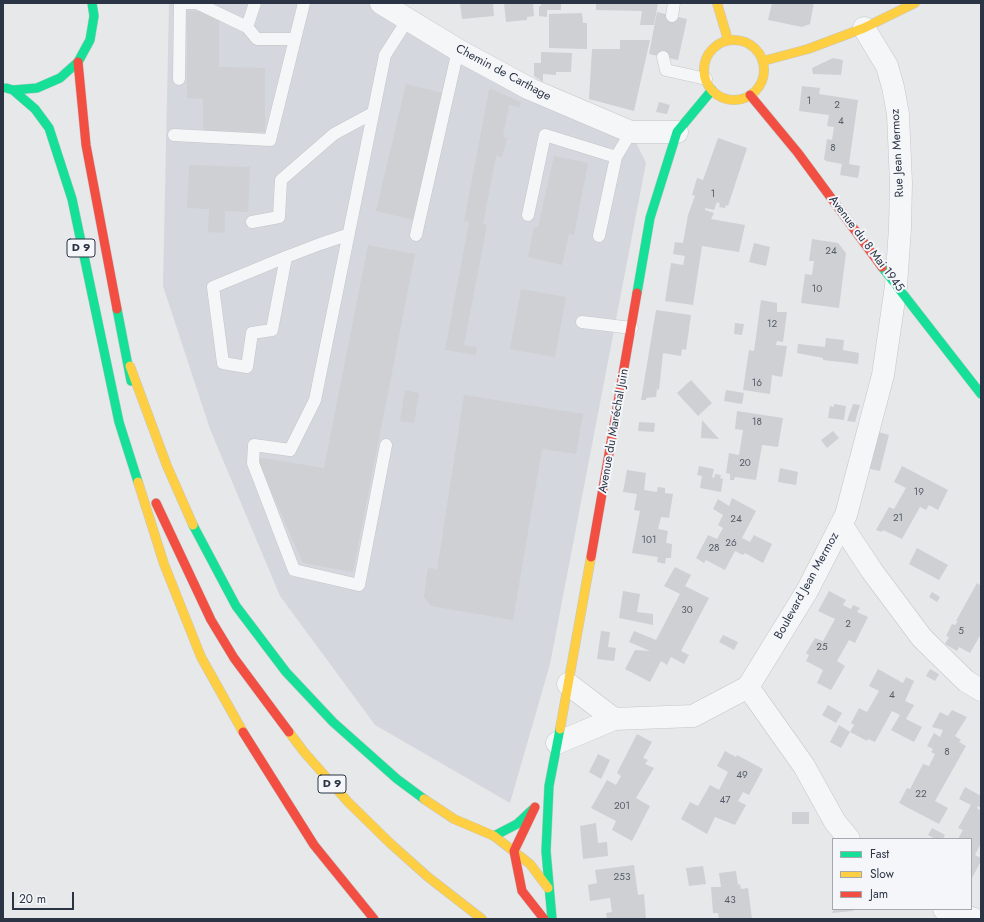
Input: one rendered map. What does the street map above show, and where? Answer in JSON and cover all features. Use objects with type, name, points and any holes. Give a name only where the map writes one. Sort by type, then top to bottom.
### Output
[{"type":"main road","points":[[3,87],[13,90],[37,88],[60,78],[78,62],[90,40],[94,16],[92,3]]},
{"type":"main road","points":[[717,3],[728,40]]},
{"type":"main road","points":[[763,61],[808,49],[864,28],[915,3]]},
{"type":"main road","points":[[728,40],[742,40],[752,45],[759,51],[763,61],[763,79],[758,88],[750,95],[739,99],[728,99],[721,96],[709,85],[705,62],[710,52],[718,44],[728,40]]},
{"type":"main road","name":"D 9","points":[[78,62],[86,145],[130,366],[137,412]]},
{"type":"main road","name":"Avenue du Maréchal Juin","points":[[552,919],[548,888],[546,851],[549,786],[608,473],[650,218],[677,132],[709,85]]},
{"type":"main road","name":"D 9","points":[[13,90],[35,109],[49,128],[72,199],[94,313],[119,422],[211,620],[234,658],[268,707],[304,752],[348,802],[428,877],[482,919]]},
{"type":"main road","name":"Avenue du 8 Mai 1945","points":[[750,95],[798,153],[896,286],[981,394]]},
{"type":"main road","points":[[130,366],[167,466],[190,519],[236,606],[286,672],[333,722],[397,779],[449,816],[494,836],[530,864],[548,888]]},
{"type":"main road","points":[[119,422],[164,564],[205,663],[233,717],[314,845],[374,919]]},
{"type":"main road","name":"D 9","points":[[167,504],[211,620]]},
{"type":"main road","name":"Avenue du Maréchal Juin","points":[[514,851],[532,810],[549,786]]},
{"type":"main road","points":[[494,836],[517,824],[532,810]]},
{"type":"main road","points":[[514,851],[522,891],[544,919]]},
{"type":"street","name":"Chemin de Carthage","points":[[381,3],[458,50],[530,89],[631,132],[677,132]]},
{"type":"street","name":"Rue Jean Mermoz","points":[[864,28],[887,66],[898,114],[901,183],[896,286]]},
{"type":"street","name":"Boulevard Jean Mermoz","points":[[748,687],[807,591],[846,515],[882,375],[896,286]]},
{"type":"street","points":[[841,524],[872,571],[922,638],[966,680],[981,690]]},
{"type":"street","points":[[568,684],[614,719]]},
{"type":"street","points":[[557,744],[614,719],[693,716],[748,687],[804,766],[835,822],[848,838]]},
{"type":"street","points":[[947,910],[974,919]]},
{"type":"lane","points":[[179,79],[180,3]]},
{"type":"lane","points":[[186,3],[197,4],[247,27],[257,39],[295,39]]},
{"type":"lane","points":[[247,27],[255,3]]},
{"type":"lane","points":[[174,136],[270,140],[304,3]]},
{"type":"lane","points":[[672,16],[674,3]]},
{"type":"lane","points":[[386,446],[359,585],[294,570],[253,463],[254,445],[290,450],[314,400],[371,114],[385,55],[408,19]]},
{"type":"lane","points":[[416,235],[458,50]]},
{"type":"lane","points":[[663,57],[666,70],[709,85]]},
{"type":"lane","points":[[252,222],[279,217],[281,180],[334,134],[371,114]]},
{"type":"lane","points":[[599,236],[616,157],[631,132]]},
{"type":"lane","points":[[528,215],[545,135],[616,157]]},
{"type":"lane","points":[[286,257],[272,330],[252,333],[247,367],[223,363],[213,286],[286,257],[347,235]]},
{"type":"lane","points":[[582,322],[632,328]]},
{"type":"shaded area","points":[[169,3],[382,3],[631,132],[646,163],[550,664],[510,803],[375,725],[280,596],[210,429],[163,286]]},
{"type":"building","points":[[460,3],[493,3],[494,16],[462,19]]},
{"type":"building","points":[[504,3],[533,3],[534,16],[527,17],[527,20],[506,22]]},
{"type":"building","points":[[541,3],[561,3],[561,10],[547,10],[547,17],[539,16],[539,6],[541,6]]},
{"type":"building","points":[[596,3],[658,3],[654,25],[640,25],[642,11],[596,10]]},
{"type":"building","points":[[772,3],[814,3],[810,24],[802,27],[768,20]]},
{"type":"building","points":[[187,11],[204,11],[219,18],[219,67],[265,68],[265,132],[203,131],[203,99],[187,98]]},
{"type":"building","points":[[657,12],[687,19],[678,60],[649,54]]},
{"type":"building","points":[[582,13],[583,23],[587,23],[587,49],[549,48],[549,14]]},
{"type":"building","points":[[620,40],[650,40],[634,111],[589,99],[592,49],[620,49]]},
{"type":"building","points":[[541,52],[572,53],[571,72],[556,72],[556,75],[543,74],[543,82],[534,76],[534,63],[541,63]]},
{"type":"building","points":[[833,58],[843,60],[841,75],[813,74],[812,68]]},
{"type":"building","points":[[406,84],[443,93],[413,220],[376,211]]},
{"type":"building","points":[[802,86],[820,88],[819,94],[858,100],[849,164],[860,166],[858,178],[840,175],[842,164],[826,161],[824,159],[827,139],[832,140],[834,127],[827,126],[829,115],[799,111]]},
{"type":"building","points":[[491,89],[521,102],[520,107],[509,105],[503,137],[507,138],[502,157],[496,156],[483,224],[487,225],[464,345],[477,347],[476,355],[445,350],[469,222],[464,221],[489,90]]},
{"type":"building","points":[[659,102],[670,105],[667,114],[656,112]]},
{"type":"building","points":[[718,138],[747,148],[728,206],[726,205],[725,208],[719,207],[720,204],[717,202],[714,210],[705,208],[705,210],[714,213],[711,219],[745,225],[739,252],[702,246],[693,305],[665,301],[671,263],[683,265],[685,256],[673,254],[675,242],[683,243],[688,215],[695,196],[692,195],[697,178],[703,180]]},
{"type":"building","points":[[554,156],[588,163],[574,235],[569,234],[562,265],[528,257],[534,227],[538,227]]},
{"type":"building","points":[[189,165],[250,167],[248,212],[225,211],[225,233],[208,232],[209,209],[187,208]]},
{"type":"building","points":[[812,239],[838,243],[846,253],[839,308],[801,303],[805,274],[812,275],[814,261],[809,261]]},
{"type":"building","points":[[754,243],[770,247],[766,266],[749,262]]},
{"type":"building","points":[[368,245],[415,254],[353,572],[303,563],[256,457],[324,468]]},
{"type":"building","points":[[521,289],[566,297],[555,357],[510,349]]},
{"type":"building","points":[[761,300],[777,303],[777,312],[787,312],[783,342],[777,341],[776,345],[787,346],[782,377],[772,375],[770,394],[743,390],[749,350],[754,351]]},
{"type":"building","points":[[656,310],[691,315],[686,350],[682,349],[681,356],[663,353],[659,390],[657,389],[656,397],[641,400]]},
{"type":"building","points":[[735,323],[744,324],[742,335],[734,334]]},
{"type":"building","points":[[826,338],[844,340],[843,350],[859,353],[858,364],[823,360],[823,358],[797,353],[798,344],[825,347]]},
{"type":"building","points":[[691,380],[712,403],[698,416],[677,393]]},
{"type":"building","points":[[405,390],[419,393],[414,423],[400,421]]},
{"type":"building","points":[[726,390],[744,393],[742,404],[724,401]]},
{"type":"building","points":[[464,395],[583,414],[576,454],[542,449],[513,620],[431,606],[424,597],[428,567],[437,570]]},
{"type":"building","points":[[834,404],[846,406],[844,420],[828,418],[830,406],[834,407]]},
{"type":"building","points":[[853,404],[860,405],[855,422],[847,421]]},
{"type":"building","points":[[737,411],[783,418],[778,447],[762,445],[756,480],[735,477],[734,480],[730,480],[730,474],[726,473],[729,453],[739,455],[743,430],[735,429]]},
{"type":"building","points":[[702,420],[719,439],[701,438]]},
{"type":"building","points":[[639,422],[655,423],[654,432],[638,431]]},
{"type":"building","points":[[833,431],[839,438],[827,448],[821,440]]},
{"type":"building","points":[[875,431],[889,435],[880,471],[866,468]]},
{"type":"building","points":[[699,466],[714,469],[712,477],[714,478],[715,474],[721,475],[720,478],[723,479],[721,492],[700,488],[702,476],[697,475]]},
{"type":"building","points":[[902,466],[948,490],[938,510],[929,505],[926,510],[920,507],[902,539],[883,530],[882,532],[876,530],[889,507],[894,509],[906,488],[894,482]]},
{"type":"building","points":[[780,468],[798,472],[796,485],[778,482]]},
{"type":"building","points":[[627,470],[646,473],[644,490],[657,492],[658,487],[665,488],[665,493],[673,494],[669,518],[661,517],[658,529],[668,531],[666,543],[672,544],[671,558],[666,558],[665,564],[657,562],[658,557],[632,553],[640,511],[634,510],[637,494],[623,492]]},
{"type":"building","points":[[732,498],[756,511],[742,538],[750,542],[754,535],[772,544],[763,563],[745,553],[743,555],[735,551],[725,570],[706,560],[704,563],[696,558],[708,535],[717,539],[723,528],[718,525],[723,515],[713,509],[718,499],[729,506]]},
{"type":"building","points":[[917,548],[948,565],[939,580],[909,564]]},
{"type":"building","points":[[675,567],[691,575],[685,586],[709,598],[681,651],[689,655],[684,664],[671,657],[667,665],[661,661],[650,682],[625,669],[635,650],[650,651],[629,642],[634,631],[656,640],[680,594],[664,586]]},
{"type":"building","points":[[977,583],[981,586],[981,634],[970,653],[959,647],[957,651],[945,644],[949,637],[946,636],[952,624],[955,625],[958,621],[956,621]]},
{"type":"building","points":[[623,591],[640,594],[637,612],[653,614],[653,625],[619,618]]},
{"type":"building","points":[[829,591],[846,600],[843,605],[851,609],[853,605],[860,608],[857,612],[868,617],[855,643],[849,640],[837,661],[845,666],[831,690],[817,683],[823,670],[806,661],[809,655],[806,653],[815,638],[823,641],[835,619],[818,611]]},
{"type":"building","points":[[932,592],[940,597],[937,602],[929,597]]},
{"type":"building","points":[[601,631],[610,632],[608,647],[616,648],[614,661],[597,659]]},
{"type":"building","points":[[723,635],[738,642],[734,650],[719,642]]},
{"type":"building","points":[[878,669],[903,683],[906,677],[914,681],[905,701],[914,705],[906,719],[922,727],[914,742],[891,730],[900,715],[892,711],[875,742],[868,739],[867,741],[850,732],[854,725],[851,723],[859,708],[867,712],[879,691],[869,686]]},
{"type":"building","points":[[930,669],[939,674],[935,681],[926,676]]},
{"type":"building","points":[[828,705],[842,713],[836,723],[822,715]]},
{"type":"building","points":[[952,710],[967,717],[955,736],[961,740],[959,742],[966,746],[935,801],[948,808],[939,824],[899,803],[907,788],[910,789],[923,764],[929,766],[935,754],[931,752],[933,749],[927,746],[934,733],[940,737],[943,730],[932,727],[940,712],[948,716]]},
{"type":"building","points":[[839,725],[850,732],[841,748],[830,742]]},
{"type":"building","points":[[637,734],[652,742],[643,758],[648,760],[645,764],[654,768],[636,798],[650,806],[632,841],[612,830],[616,821],[591,808],[607,780],[616,785],[621,776],[617,773]]},
{"type":"building","points":[[725,751],[736,757],[737,755],[763,769],[749,795],[743,792],[738,801],[746,805],[735,825],[715,817],[707,834],[681,819],[690,802],[698,806],[710,785],[719,790],[728,772],[717,766]]},
{"type":"building","points":[[598,754],[610,760],[601,779],[589,772]]},
{"type":"building","points":[[965,787],[981,796],[981,808],[978,806],[977,808],[981,811],[981,843],[975,855],[981,858],[981,861],[972,878],[972,838],[959,838],[963,830],[958,828],[971,805],[959,799]]},
{"type":"building","points":[[792,812],[809,812],[809,824],[792,824]]},
{"type":"building","points":[[596,823],[598,843],[607,842],[608,856],[583,859],[580,826]]},
{"type":"building","points":[[932,828],[945,835],[944,838],[933,838],[928,835]]},
{"type":"building","points":[[634,865],[638,895],[644,894],[646,919],[607,919],[606,913],[612,912],[610,898],[590,901],[588,885],[597,883],[595,870]]},
{"type":"building","points":[[703,866],[706,884],[689,886],[686,868]]},
{"type":"building","points":[[736,871],[738,885],[740,884],[741,889],[748,888],[752,919],[719,919],[718,913],[713,913],[711,887],[721,887],[719,873]]},
{"type":"building","points":[[834,910],[854,910],[853,911],[832,913]]},
{"type":"traffic: fast","points":[[6,88],[13,90],[37,88],[60,78],[78,62],[90,40],[94,16],[92,3]]},
{"type":"traffic: fast","points":[[13,90],[35,109],[49,128],[72,199],[119,422],[138,482]]},
{"type":"traffic: fast","points":[[637,293],[650,218],[677,132],[712,90]]},
{"type":"traffic: fast","points":[[882,267],[981,394]]},
{"type":"traffic: fast","points":[[117,309],[131,381]]},
{"type":"traffic: fast","points":[[193,525],[236,606],[286,672],[333,722],[397,779],[424,799]]},
{"type":"traffic: fast","points":[[552,919],[546,851],[549,786],[560,729]]},
{"type":"traffic: fast","points":[[494,836],[517,824],[532,810]]},
{"type":"traffic: slow","points":[[717,3],[728,40]]},
{"type":"traffic: slow","points":[[763,61],[808,49],[864,28],[915,3]]},
{"type":"traffic: slow","points":[[734,40],[751,45],[759,53],[764,70],[759,87],[751,95],[734,100],[717,95],[709,87],[704,70],[709,53],[717,45],[734,40]]},
{"type":"traffic: slow","points":[[130,366],[167,466],[193,525]]},
{"type":"traffic: slow","points":[[138,482],[164,564],[201,657],[243,732]]},
{"type":"traffic: slow","points":[[560,729],[591,557]]},
{"type":"traffic: slow","points":[[289,732],[304,752],[348,802],[391,844],[428,877],[482,919]]},
{"type":"traffic: slow","points":[[424,799],[454,819],[494,836],[530,864],[548,888]]},
{"type":"traffic: jam","points":[[78,62],[86,145],[117,309]]},
{"type":"traffic: jam","points":[[750,95],[798,153],[882,267]]},
{"type":"traffic: jam","points":[[591,557],[637,293]]},
{"type":"traffic: jam","points":[[156,503],[211,620],[234,658],[289,732]]},
{"type":"traffic: jam","points":[[243,732],[314,845],[374,919]]},
{"type":"traffic: jam","points":[[535,807],[514,851],[522,891],[544,919]]}]
